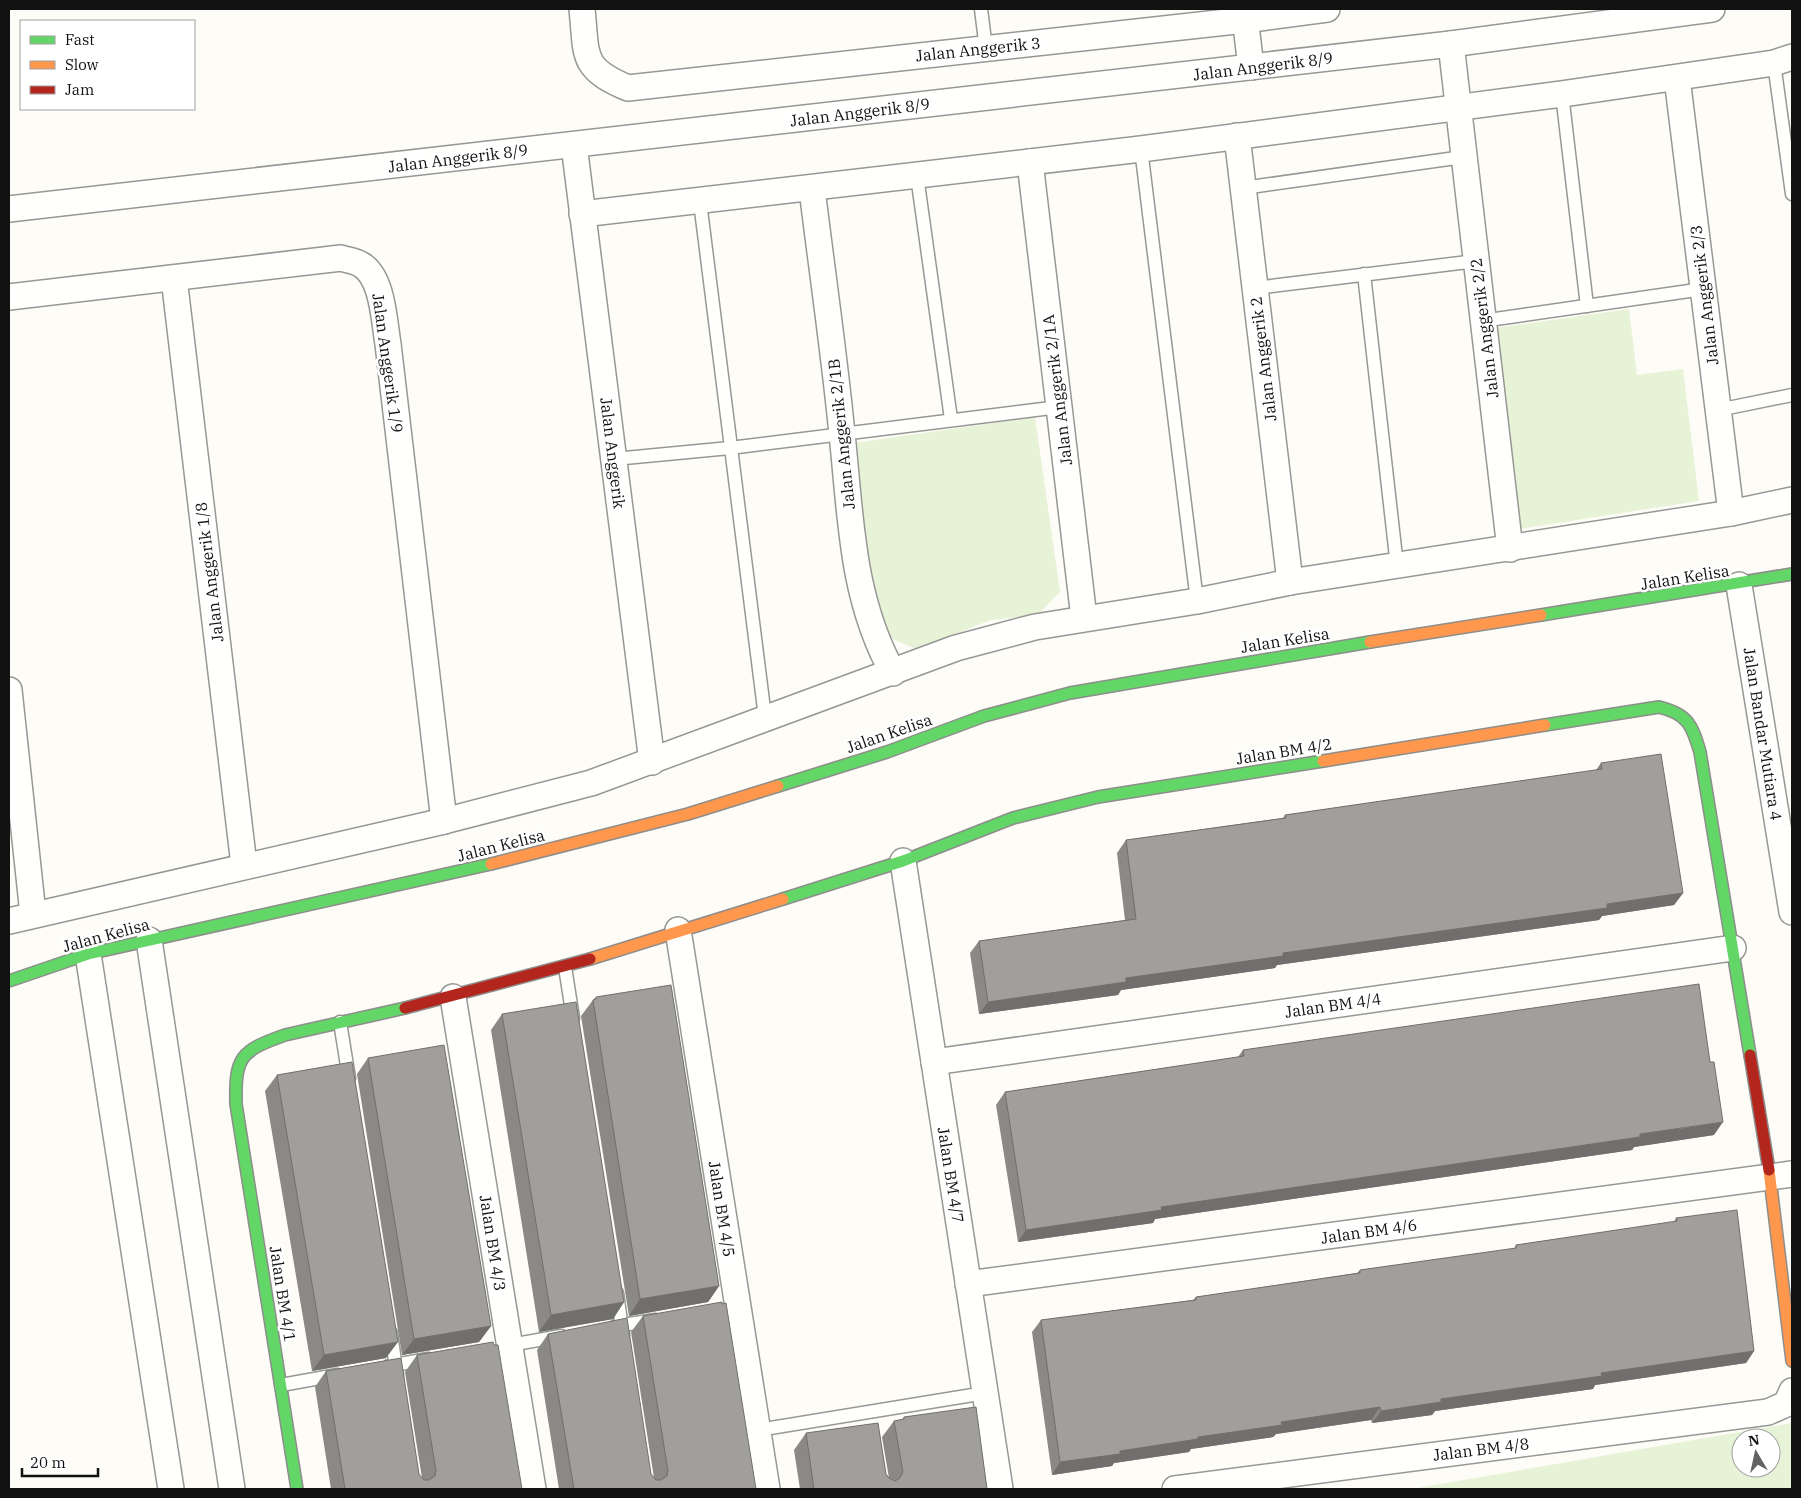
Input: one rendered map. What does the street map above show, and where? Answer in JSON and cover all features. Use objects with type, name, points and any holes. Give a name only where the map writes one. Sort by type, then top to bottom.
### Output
[{"type":"street","name":"Jalan Anggerik 3","points":[[582,9],[586,50],[591,65],[604,78],[628,88],[986,48],[1245,14],[1327,9]]},
{"type":"street","name":"Jalan Anggerik 8/9","points":[[9,209],[1451,44],[1712,9]]},
{"type":"street","points":[[1245,14],[1251,67]]},
{"type":"street","name":"Jalan Anggerik 2/2","points":[[1451,44],[1510,549]]},
{"type":"street","points":[[582,214],[812,189],[1141,149],[1562,94],[1677,78],[1783,60]]},
{"type":"street","name":"Jalan Anggerik 2/3","points":[[1677,78],[1730,513]]},
{"type":"street","name":"Jalan Anggerik 2","points":[[1237,136],[1290,582]]},
{"type":"street","name":"Jalan Anggerik","points":[[574,145],[652,762]]},
{"type":"street","name":"Jalan Anggerik 2/1A","points":[[1030,162],[1084,618]]},
{"type":"street","name":"Jalan Anggerik 2/1B","points":[[812,189],[842,433],[854,560],[866,611],[878,645],[893,673]]},
{"type":"street","name":"Jalan Anggerik 1/9","points":[[9,297],[341,258],[360,263],[369,270],[377,283],[388,344],[444,821]]},
{"type":"street","name":"Jalan Anggerik 1/8","points":[[174,278],[244,865]]},
{"type":"street","points":[[9,921],[244,865],[444,821],[591,783],[652,762],[765,717],[993,636],[1084,618],[1197,601],[1290,582],[1510,549],[1730,513],[1792,500]]},
{"type":"street","name":"Jalan Kelisa","points":[[9,981],[88,954],[440,877],[688,814],[886,752],[984,716],[1070,693],[1204,669],[1792,574]]},
{"type":"street","name":"Jalan Bandar Mutiara 4","points":[[1739,584],[1792,912]]},
{"type":"street","points":[[9,700],[33,914]]},
{"type":"street","name":"Jalan BM 4/2","points":[[565,967],[903,860],[1013,818],[1098,797],[1659,707],[1677,710],[1692,726],[1700,752],[1733,948]]},
{"type":"street","name":"Jalan BM 4/7","points":[[903,860],[1000,1489]]},
{"type":"street","name":"Jalan BM 4/5","points":[[678,930],[733,1306],[758,1430],[767,1489]]},
{"type":"street","points":[[149,940],[232,1489]]},
{"type":"street","points":[[1733,948],[1781,1176],[1792,1361]]},
{"type":"street","name":"Jalan BM 4/4","points":[[934,1062],[1733,948]]},
{"type":"street","points":[[88,954],[171,1489]]},
{"type":"street","name":"Jalan BM 4/1","points":[[297,1489],[236,1104],[236,1072],[247,1054],[259,1045],[285,1035],[453,997],[565,967]]},
{"type":"street","name":"Jalan BM 4/3","points":[[453,997],[501,1347],[533,1489]]},
{"type":"street","name":"Jalan BM 4/6","points":[[968,1284],[1781,1176]]},
{"type":"street","name":"Jalan BM 4/8","points":[[1175,1489],[1237,1485],[1768,1412],[1789,1397]]},
{"type":"lane","points":[[981,9],[986,48]]},
{"type":"lane","points":[[1783,60],[1792,194]]},
{"type":"lane","points":[[1562,94],[1587,306]]},
{"type":"lane","points":[[1141,149],[1197,601]]},
{"type":"lane","points":[[1243,188],[1463,157]]},
{"type":"lane","points":[[917,176],[951,419]]},
{"type":"lane","points":[[700,202],[765,717]]},
{"type":"lane","points":[[1255,288],[1476,261]]},
{"type":"lane","points":[[1364,274],[1397,566]]},
{"type":"lane","points":[[1482,321],[1703,290]]},
{"type":"lane","points":[[1718,410],[1792,395]]},
{"type":"lane","points":[[614,459],[730,448],[1059,407]]},
{"type":"lane","points":[[565,967],[576,1034]]},
{"type":"lane","points":[[340,1022],[351,1090]]},
{"type":"lane","points":[[614,1277],[625,1345]]},
{"type":"lane","points":[[603,1329],[670,1317]]},
{"type":"lane","points":[[389,1320],[399,1384]]},
{"type":"lane","points":[[501,1347],[575,1334]]},
{"type":"lane","points":[[377,1368],[444,1357]]},
{"type":"lane","points":[[281,1385],[348,1373]]},
{"type":"lane","points":[[758,1430],[871,1417],[985,1393]]},
{"type":"green space","points":[[1629,309],[1637,375],[1683,369],[1699,501],[1519,529],[1495,328]]},
{"type":"green space","points":[[1035,417],[1060,592],[1038,615],[991,620],[916,649],[897,641],[888,635],[880,621],[873,600],[863,544],[853,443]]},
{"type":"green space","points":[[1792,1423],[1792,1489],[1412,1489],[1731,1434],[1731,1478],[1781,1478],[1781,1428],[1763,1428]]},
{"type":"building","points":[[1661,754],[1683,893],[1607,904],[1607,908],[1283,953],[1283,956],[1126,978],[1126,982],[988,1002],[979,941],[1136,919],[1126,840],[1286,818],[1285,815],[1602,769],[1601,763]]},
{"type":"building","points":[[1699,984],[1710,1062],[1714,1062],[1723,1122],[1640,1134],[1640,1137],[1161,1207],[1162,1210],[1026,1230],[1005,1092],[1244,1056],[1243,1050]]},
{"type":"building","points":[[671,985],[719,1286],[640,1299],[593,1000],[596,997]]},
{"type":"building","points":[[576,1002],[624,1302],[551,1315],[502,1014]]},
{"type":"building","points":[[444,1045],[491,1326],[414,1339],[368,1058]]},
{"type":"building","points":[[352,1062],[398,1342],[324,1355],[277,1075]]},
{"type":"building","points":[[1737,1210],[1754,1351],[1601,1373],[1602,1376],[1441,1399],[1441,1402],[1381,1411],[1380,1407],[1281,1422],[1282,1425],[1198,1437],[1198,1439],[1120,1451],[1120,1454],[1060,1462],[1041,1320],[1196,1300],[1196,1297],[1360,1273],[1360,1270],[1516,1248],[1516,1245],[1677,1221],[1676,1218]]},
{"type":"building","points":[[722,1302],[722,1304],[726,1303],[756,1489],[574,1489],[548,1334],[627,1318],[651,1474],[656,1480],[661,1480],[667,1476],[668,1471],[643,1316]]},
{"type":"building","points":[[493,1342],[494,1345],[498,1345],[522,1489],[345,1489],[326,1371],[401,1358],[419,1474],[424,1480],[429,1480],[435,1476],[436,1471],[417,1355]]},
{"type":"building","points":[[976,1407],[987,1489],[814,1489],[806,1433],[878,1423],[886,1474],[895,1481],[900,1478],[903,1472],[894,1421],[904,1419],[904,1417]]},
{"type":"traffic: fast","points":[[1541,615],[1792,574]]},
{"type":"traffic: fast","points":[[778,786],[887,752],[984,716],[1070,693],[1370,642]]},
{"type":"traffic: fast","points":[[1545,725],[1659,707],[1677,713],[1683,717],[1691,728],[1700,752],[1750,1055]]},
{"type":"traffic: fast","points":[[783,899],[903,861],[1013,818],[1098,797],[1323,761]]},
{"type":"traffic: fast","points":[[9,981],[88,954],[491,864]]},
{"type":"traffic: fast","points":[[297,1489],[236,1104],[239,1066],[249,1051],[285,1035],[405,1008]]},
{"type":"traffic: slow","points":[[1370,642],[1541,615]]},
{"type":"traffic: slow","points":[[1323,761],[1545,725]]},
{"type":"traffic: slow","points":[[491,864],[688,814],[778,786]]},
{"type":"traffic: slow","points":[[590,959],[783,899]]},
{"type":"traffic: slow","points":[[1769,1170],[1792,1361]]},
{"type":"traffic: jam","points":[[405,1008],[590,959]]},
{"type":"traffic: jam","points":[[1750,1055],[1769,1170]]}]
